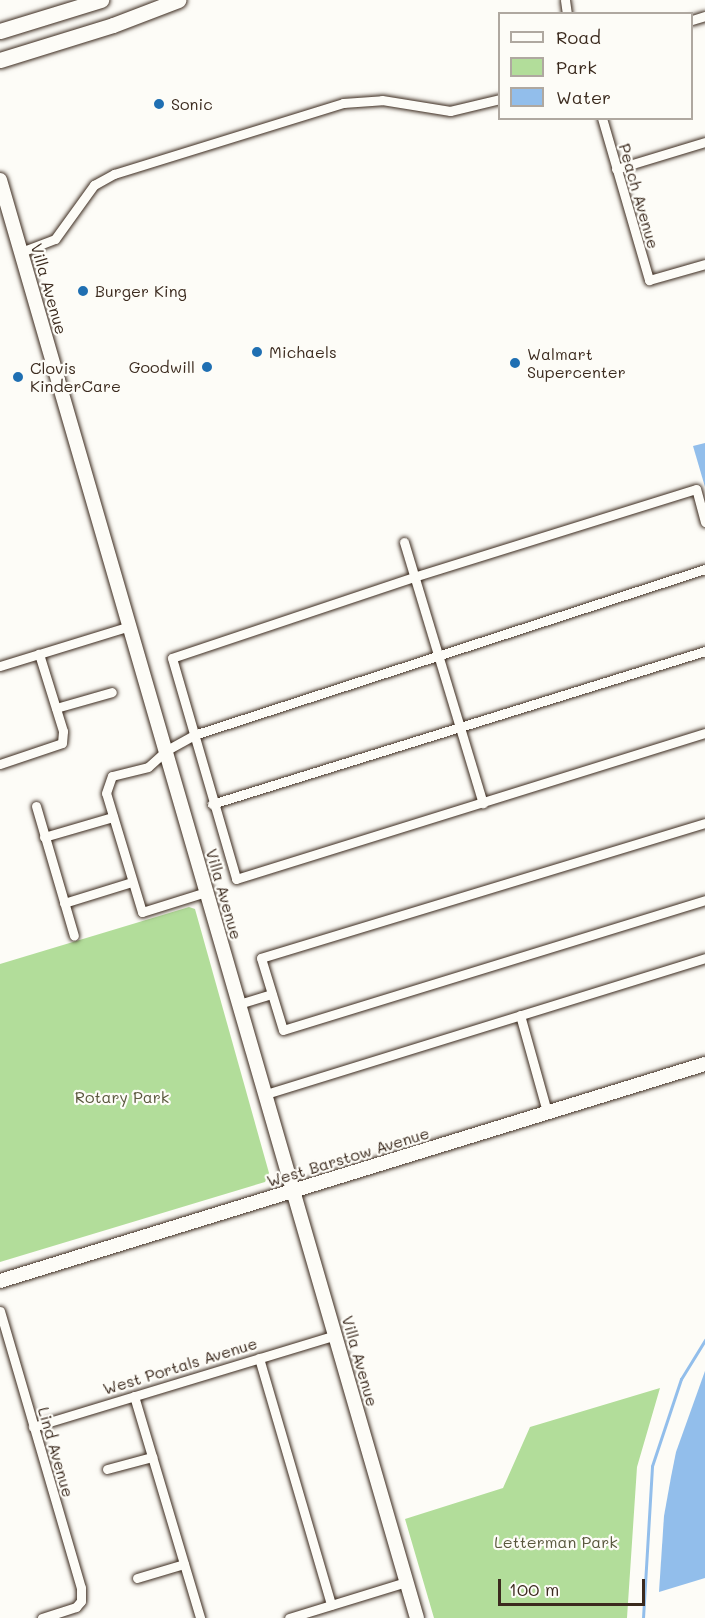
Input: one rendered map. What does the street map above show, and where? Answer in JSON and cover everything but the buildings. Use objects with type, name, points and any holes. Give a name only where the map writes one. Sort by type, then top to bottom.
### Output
[{"type":"main road","points":[[0,31],[101,0]]},
{"type":"main road","points":[[0,60],[113,25],[178,0]]},
{"type":"main road","name":"Villa Avenue","points":[[0,180],[167,750],[206,892],[267,1094],[417,1618]]},
{"type":"main road","name":"West Barstow Avenue","points":[[0,1281],[705,1064]]},
{"type":"street","points":[[21,252],[43,246],[55,239],[94,185],[114,174],[343,104],[382,100],[450,111],[498,99]]},
{"type":"street","name":"Peach Avenue","points":[[603,120],[649,280],[705,264]]},
{"type":"street","points":[[616,169],[705,142]]},
{"type":"street","points":[[705,522],[696,489],[414,577],[172,658],[212,804],[236,879],[705,733]]},
{"type":"street","points":[[404,542],[483,803]]},
{"type":"street","points":[[206,892],[142,912],[106,793],[112,776],[148,767],[167,750],[194,735],[705,569]]},
{"type":"street","points":[[0,666],[130,626]]},
{"type":"street","points":[[212,804],[705,651]]},
{"type":"street","points":[[0,764],[62,743],[63,732],[39,654]]},
{"type":"street","points":[[56,708],[112,692]]},
{"type":"street","points":[[36,806],[74,936]]},
{"type":"street","points":[[44,837],[113,817]]},
{"type":"street","points":[[705,823],[261,958],[283,1030],[705,900]]},
{"type":"street","points":[[64,903],[132,882]]},
{"type":"street","points":[[267,1094],[705,958]]},
{"type":"street","points":[[239,1004],[272,994]]},
{"type":"street","points":[[520,1015],[547,1112]]},
{"type":"street","name":"Lind Avenue","points":[[0,1311],[81,1588],[81,1601],[70,1610],[42,1618]]},
{"type":"street","name":"West Portals Avenue","points":[[33,1426],[335,1335]]},
{"type":"street","points":[[259,1358],[331,1605]]},
{"type":"street","points":[[134,1396],[200,1618]]},
{"type":"street","points":[[107,1469],[152,1457]]},
{"type":"street","points":[[137,1578],[184,1564]]},
{"type":"street","points":[[289,1618],[406,1582]]},
{"type":"green space","name":"Rotary Park","points":[[189,907],[195,909],[269,1173],[265,1182],[0,1262],[0,964]]},
{"type":"green space","name":"Letterman Park","points":[[660,1388],[637,1467],[627,1618],[434,1618],[405,1519],[503,1488],[530,1427]]},
{"type":"water","points":[[705,443],[705,487],[693,446]]},
{"type":"water","points":[[705,1371],[705,1578],[659,1592],[664,1516],[676,1452]]},
{"type":"waterway","points":[[643,1618],[652,1466],[681,1379],[705,1340]]},
{"type":"place","name":"Sonic","points":[[159,104]]},
{"type":"place","name":"Burger King","points":[[83,291]]},
{"type":"place","name":"Michaels","points":[[257,352]]},
{"type":"place","name":"Walmart Supercenter","points":[[515,363]]},
{"type":"place","name":"Goodwill","points":[[207,367]]},
{"type":"place","name":"Clovis KinderCare","points":[[18,377]]}]
